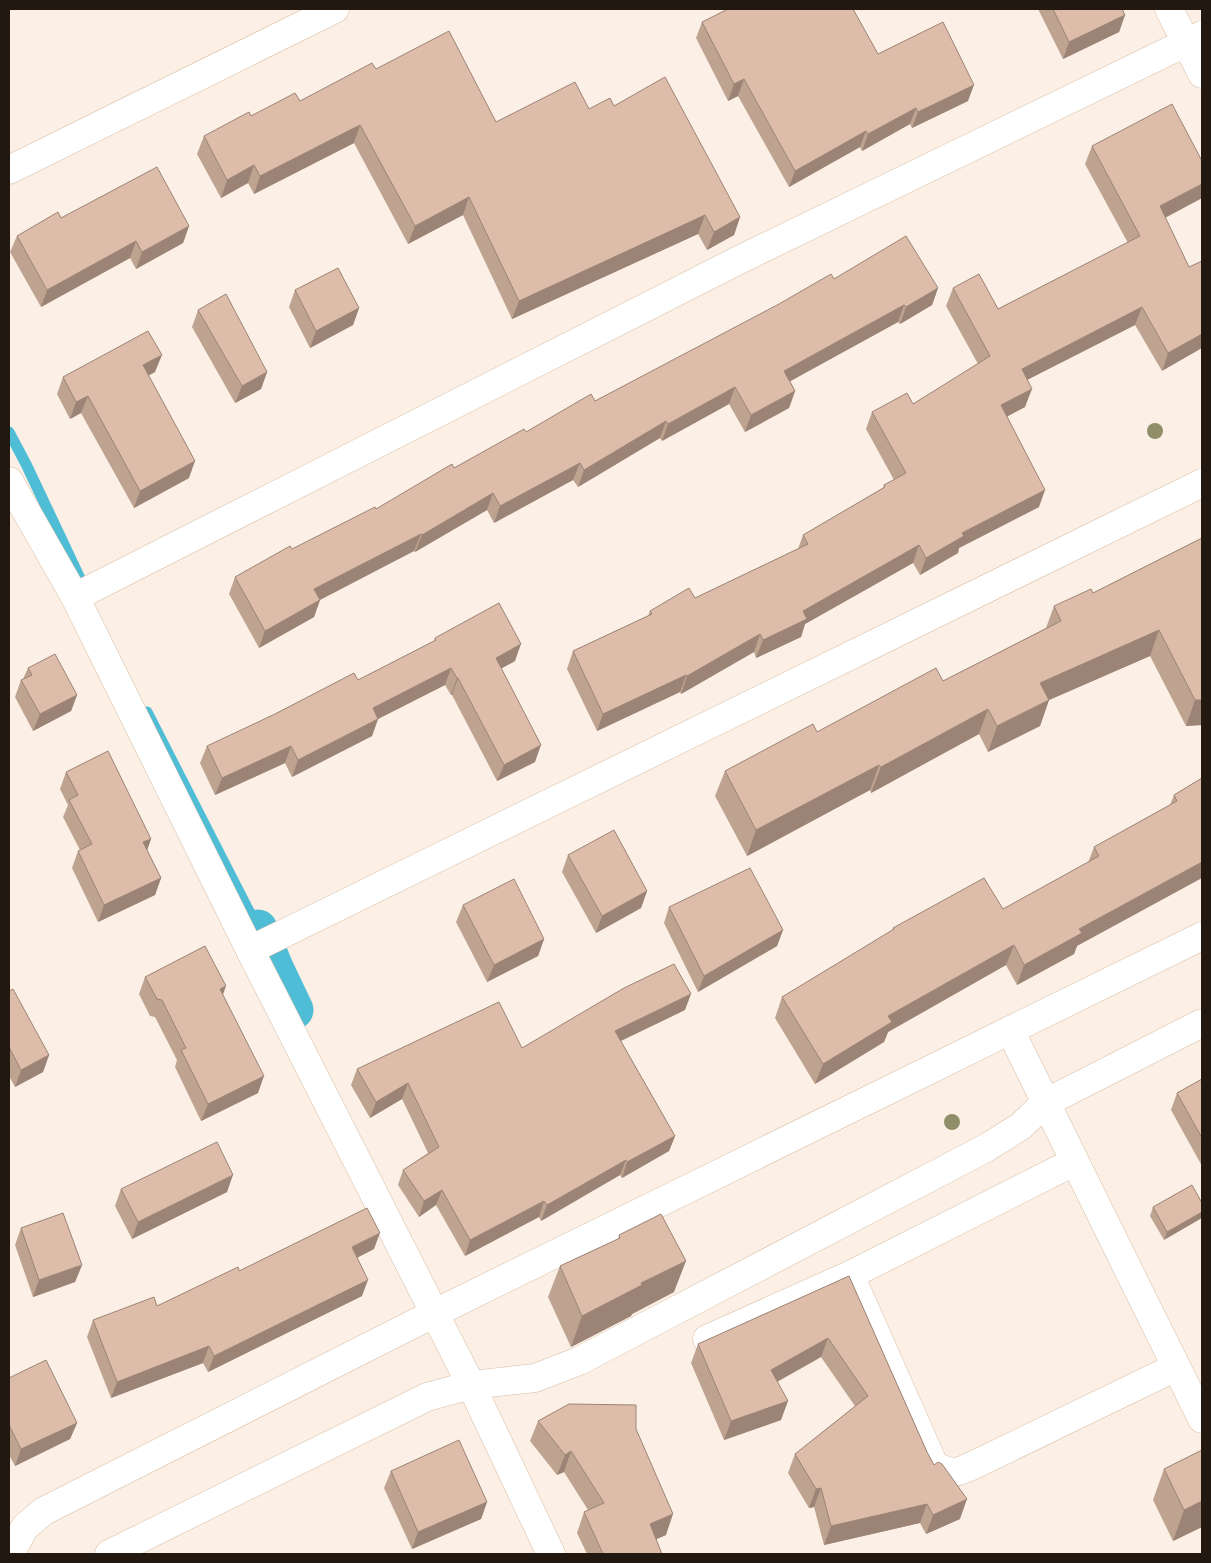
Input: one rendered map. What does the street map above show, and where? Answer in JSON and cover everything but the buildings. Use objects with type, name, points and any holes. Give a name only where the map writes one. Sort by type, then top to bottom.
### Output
[{"type":"street","points":[[9,170],[335,9]]},
{"type":"street","points":[[1170,9],[1194,39],[1202,74]]},
{"type":"street","points":[[74,597],[741,259],[1194,39]]},
{"type":"street","points":[[9,481],[74,597],[250,950],[471,1385],[551,1554]]},
{"type":"street","points":[[250,950],[1202,482]]},
{"type":"street","points":[[10,1554],[26,1527],[44,1512],[435,1313],[1202,936]]},
{"type":"street","points":[[109,1554],[427,1398],[471,1385],[535,1378],[580,1361],[986,1148],[1021,1126],[1045,1103],[1202,1023]]},
{"type":"street","points":[[1010,1030],[1074,1162],[1188,1376],[1202,1419]]},
{"type":"street","points":[[707,1339],[850,1275],[1074,1162]]},
{"type":"street","points":[[850,1275],[934,1466],[947,1473],[961,1471],[1188,1376]]},
{"type":"waterway","points":[[9,432],[86,591]]},
{"type":"waterway","points":[[147,712],[258,929]]},
{"type":"waterway","points":[[258,929],[294,1010]]}]
